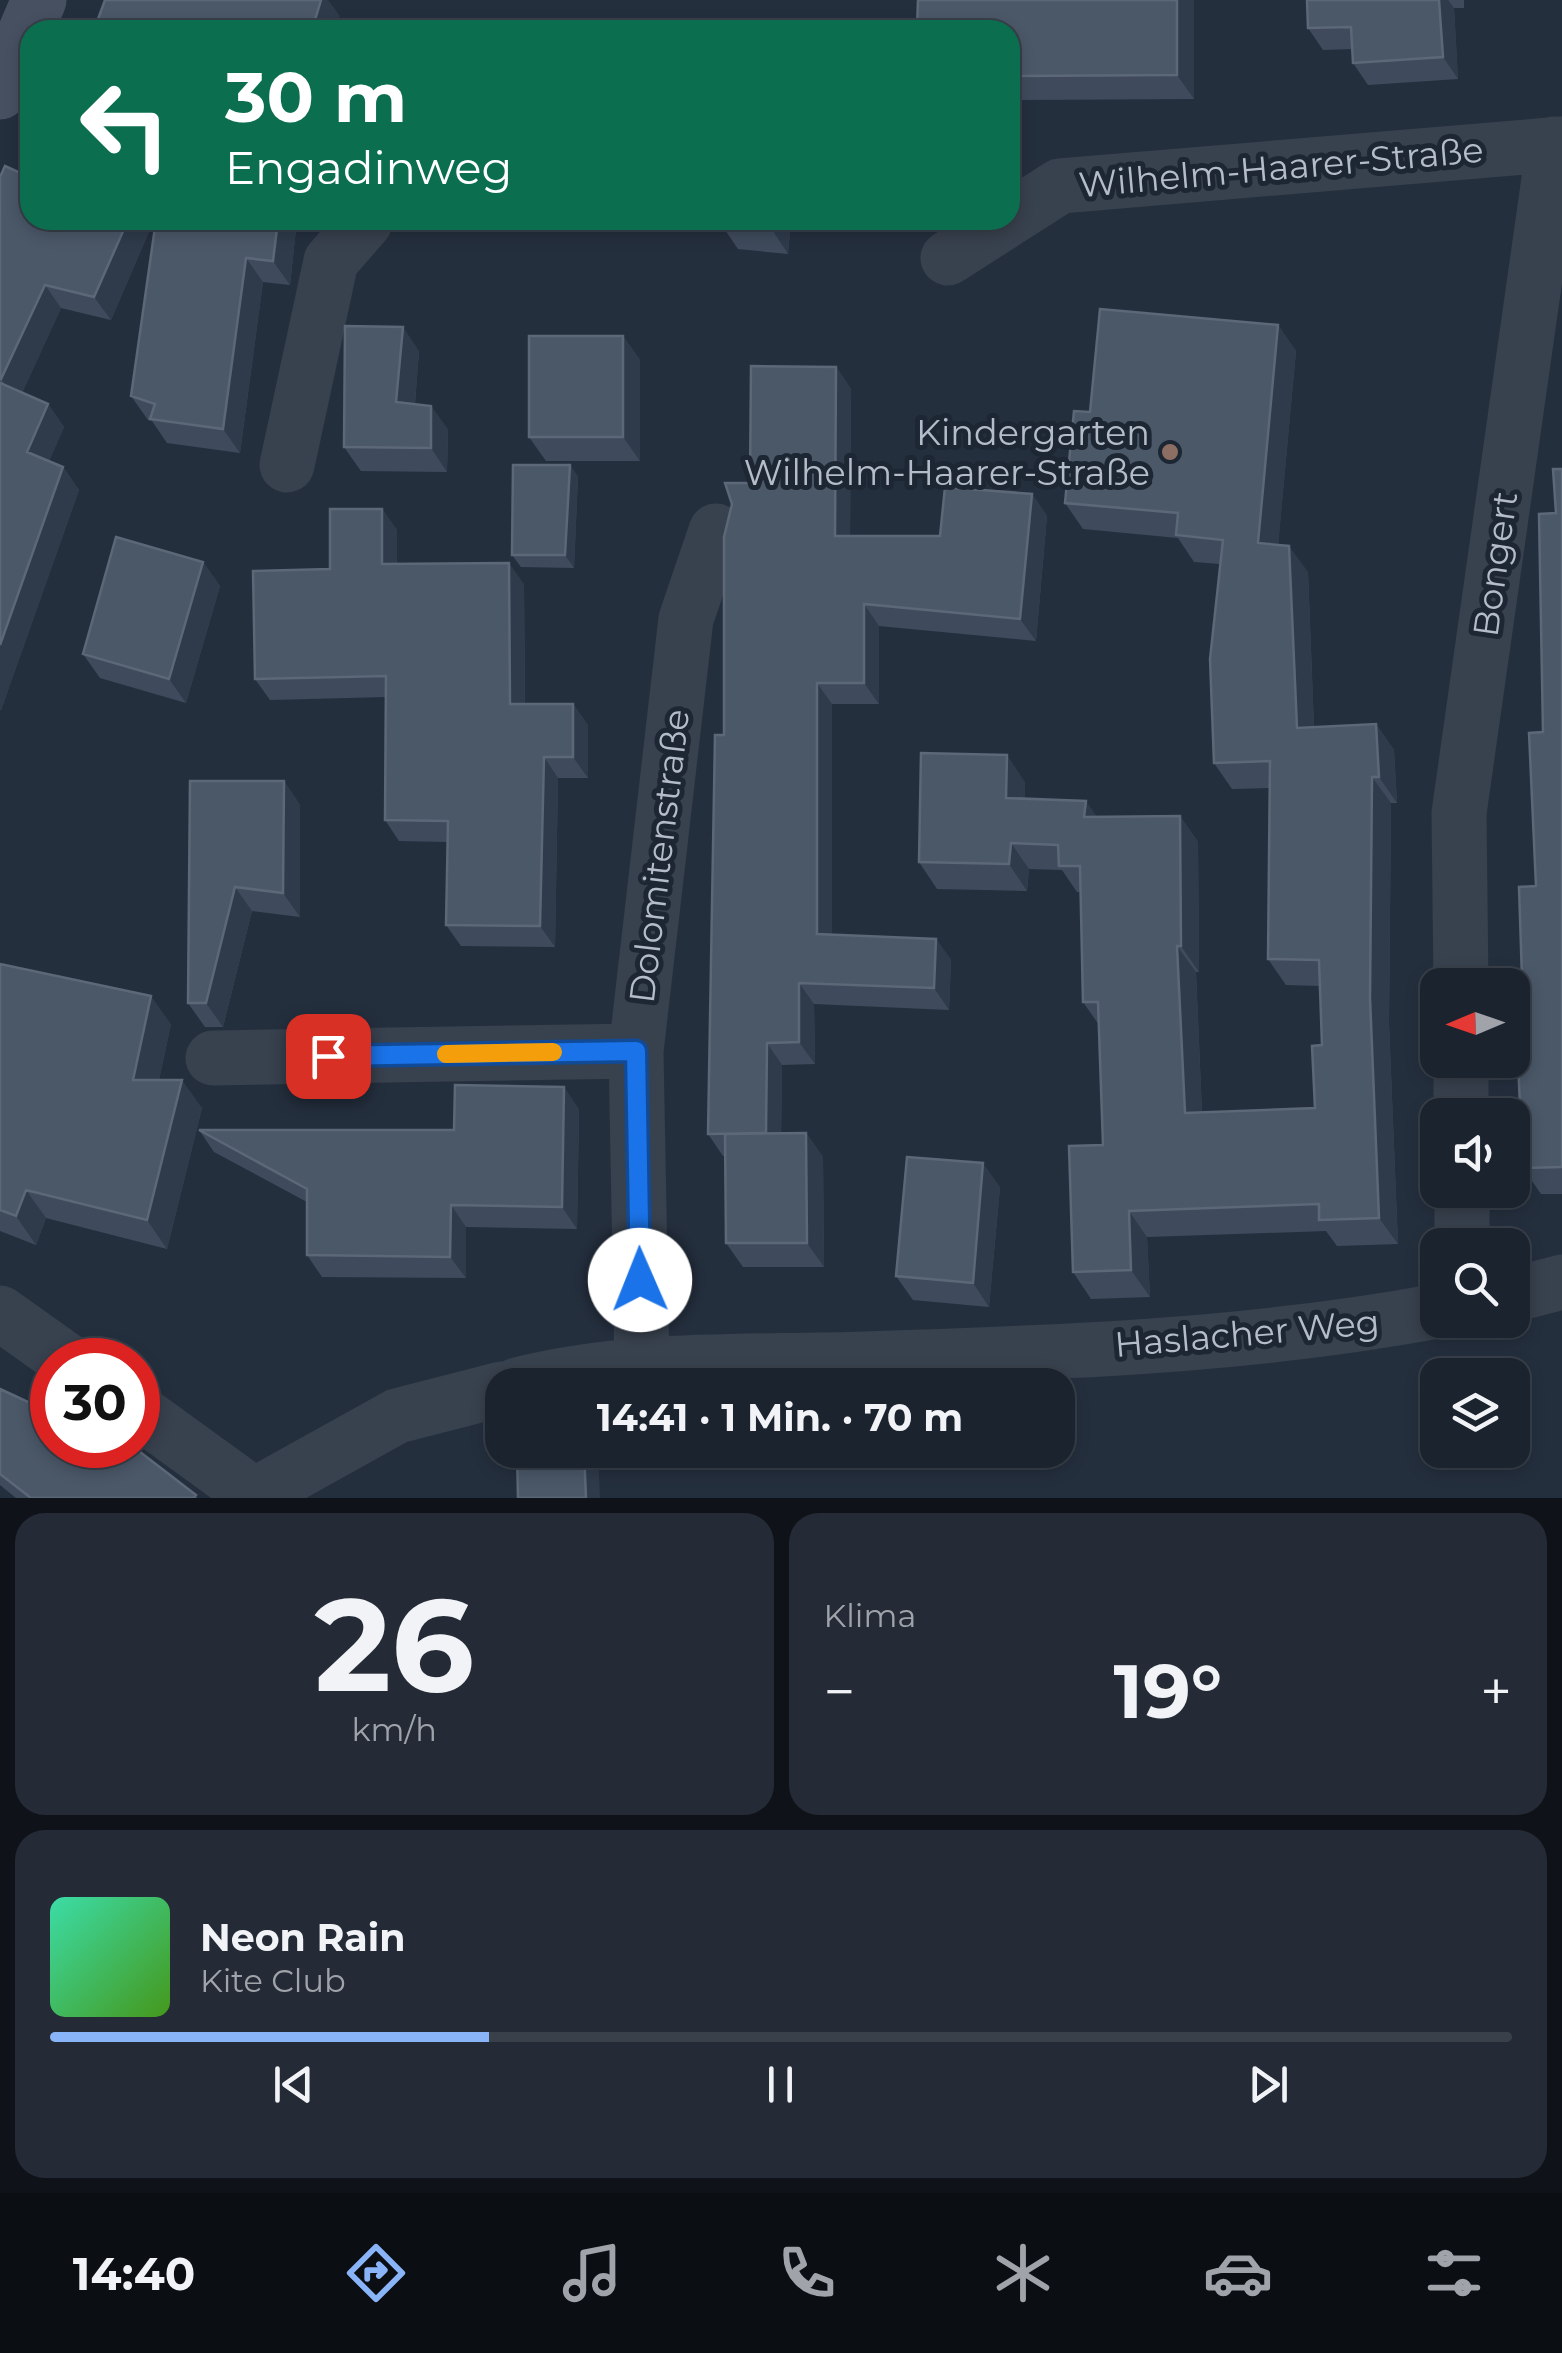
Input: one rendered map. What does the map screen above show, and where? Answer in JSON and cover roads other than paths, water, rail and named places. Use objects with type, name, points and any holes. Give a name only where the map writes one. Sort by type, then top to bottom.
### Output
[{"type":"street","name":"Wilhelm-Haarer-Straße","points":[[1020,211],[1060,186],[1558,144]]},
{"type":"street","name":"Bongert","points":[[1460,968],[1460,813],[1558,144]]},
{"type":"street","points":[[287,465],[331,261],[354,230]]},
{"type":"street","name":"Wilhelm-Haarer-Straße","points":[[948,258],[991,230]]},
{"type":"street","name":"Dolomitenstraße","points":[[642,1366],[636,1051],[686,619],[716,532]]},
{"type":"street","points":[[212,1058],[636,1051]]},
{"type":"street","points":[[1530,1290],[1562,1282]]},
{"type":"street","points":[[0,1313],[35,1338]]},
{"type":"street","name":"Haslacher Weg","points":[[624,1368],[930,1357],[1314,1334],[1420,1315]]},
{"type":"street","points":[[160,1427],[256,1497],[397,1416],[485,1393]]},
{"type":"place","name":"Kindergarten Wilhelm-Haarer-Straße","points":[[1170,452]]}]
